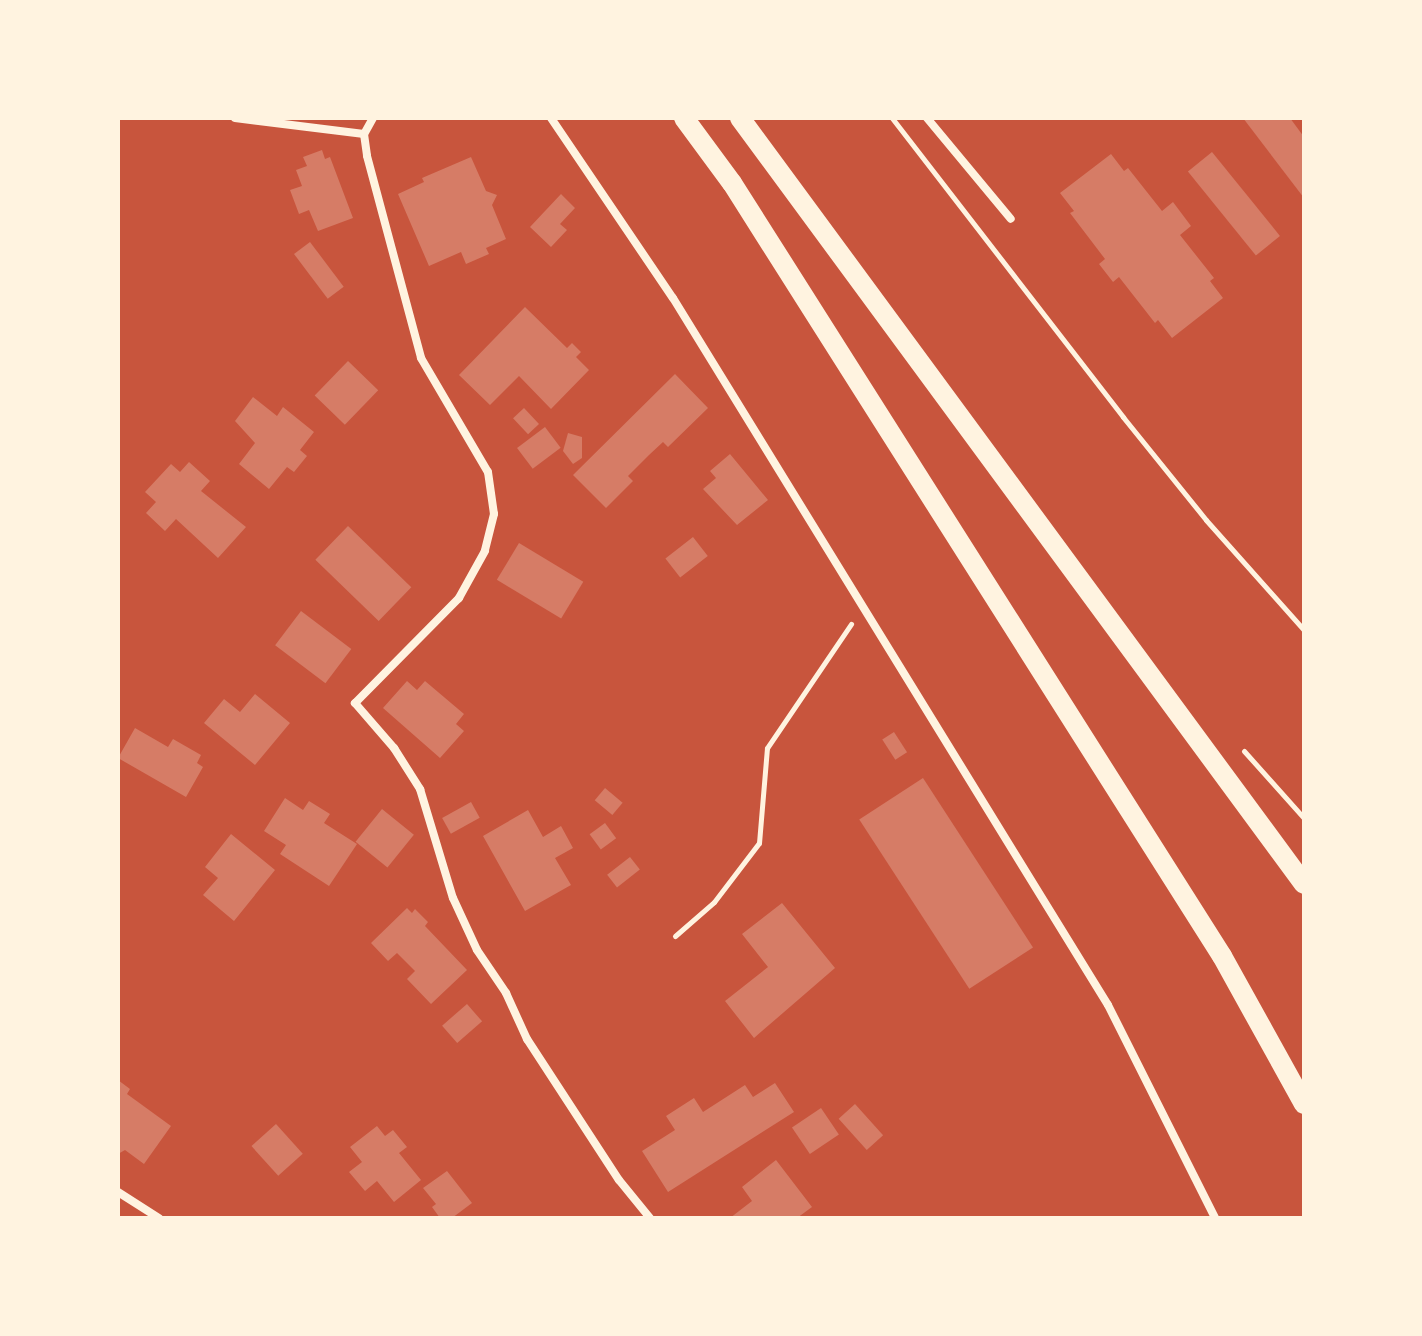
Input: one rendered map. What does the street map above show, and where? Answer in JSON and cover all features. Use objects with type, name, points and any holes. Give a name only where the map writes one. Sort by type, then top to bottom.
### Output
[{"type":"main road","points":[[684,118],[732,183],[1222,956],[1304,1104]]},
{"type":"main road","points":[[740,118],[1304,884]]},
{"type":"street","points":[[235,118],[364,134]]},
{"type":"street","points":[[373,118],[364,134],[421,358],[488,472],[494,514],[485,551],[459,598],[355,703],[394,748],[420,789],[453,898],[477,950],[506,993],[527,1039],[619,1180],[650,1218]]},
{"type":"street","points":[[551,118],[673,298],[1108,1005],[1215,1218]]},
{"type":"street","points":[[927,118],[1011,219]]},
{"type":"street","points":[[118,1192],[159,1218]]},
{"type":"path","points":[[892,118],[1123,417],[1206,520],[1304,630]]},
{"type":"path","points":[[675,936],[714,902],[759,843],[767,748],[863,607]]},
{"type":"path","points":[[1244,751],[1304,818]]},
{"type":"building","points":[[1243,118],[1290,118],[1304,137],[1304,198]]},
{"type":"building","points":[[322,150],[325,159],[330,157],[353,218],[318,231],[309,210],[299,214],[290,190],[302,186],[296,170],[307,166],[303,157]]},
{"type":"building","points":[[1212,152],[1280,236],[1256,255],[1188,172]]},
{"type":"building","points":[[1111,154],[1124,171],[1128,168],[1162,211],[1173,202],[1191,226],[1180,235],[1214,278],[1210,281],[1223,298],[1172,338],[1158,320],[1155,323],[1119,277],[1113,282],[1099,264],[1105,259],[1070,213],[1074,211],[1060,193]]},
{"type":"building","points":[[471,157],[486,191],[497,195],[492,205],[506,239],[486,248],[489,254],[466,264],[461,252],[429,266],[398,194],[424,182],[422,178]]},
{"type":"building","points":[[561,194],[575,208],[560,224],[567,230],[551,247],[530,227]]},
{"type":"building","points":[[310,242],[344,287],[328,299],[294,254]]},
{"type":"building","points":[[525,307],[567,348],[572,343],[581,352],[576,357],[589,370],[551,409],[519,376],[490,405],[459,375]]},
{"type":"building","points":[[348,361],[378,390],[345,425],[315,396]]},
{"type":"building","points":[[675,374],[708,408],[668,447],[663,442],[649,455],[628,476],[633,481],[606,508],[573,475]]},
{"type":"building","points":[[253,397],[277,416],[283,407],[314,432],[300,450],[307,456],[294,472],[287,467],[269,489],[239,464],[255,443],[235,421]]},
{"type":"building","points":[[524,408],[539,424],[528,434],[513,418]]},
{"type":"building","points":[[545,427],[561,448],[533,469],[517,448]]},
{"type":"building","points":[[568,433],[582,437],[582,458],[573,464],[563,451]]},
{"type":"building","points":[[730,454],[768,500],[737,525],[703,489],[716,478],[710,471]]},
{"type":"building","points":[[189,462],[210,481],[201,491],[246,527],[218,558],[176,519],[165,531],[146,513],[156,502],[145,492],[171,464],[180,472]]},
{"type":"building","points":[[348,526],[411,587],[379,621],[315,560]]},
{"type":"building","points":[[693,537],[708,556],[680,577],[665,559]]},
{"type":"building","points":[[519,543],[583,582],[561,618],[497,580]]},
{"type":"building","points":[[301,611],[351,649],[325,683],[275,645]]},
{"type":"building","points":[[407,681],[417,690],[425,681],[464,714],[456,724],[464,731],[440,758],[383,708]]},
{"type":"building","points":[[255,694],[290,723],[255,765],[204,723],[224,699],[240,712]]},
{"type":"building","points":[[135,728],[168,747],[173,739],[201,755],[197,763],[203,767],[186,797],[118,758]]},
{"type":"building","points":[[894,732],[907,752],[895,760],[882,740]]},
{"type":"building","points":[[923,778],[1033,947],[969,989],[859,819]]},
{"type":"building","points":[[605,788],[623,803],[612,815],[595,800]]},
{"type":"building","points":[[285,798],[303,810],[309,801],[330,814],[324,823],[357,844],[329,886],[280,854],[286,845],[264,831]]},
{"type":"building","points":[[471,802],[480,818],[451,834],[442,818]]},
{"type":"building","points":[[382,809],[414,835],[387,867],[356,842]]},
{"type":"building","points":[[528,810],[543,837],[561,826],[573,848],[555,858],[571,885],[525,911],[483,836]]},
{"type":"building","points":[[605,823],[616,838],[601,850],[590,834]]},
{"type":"building","points":[[231,834],[275,870],[234,921],[203,895],[218,878],[205,867]]},
{"type":"building","points":[[630,857],[640,870],[617,887],[607,875]]},
{"type":"building","points":[[782,903],[835,968],[754,1038],[725,1001],[768,967],[742,934]]},
{"type":"building","points":[[407,908],[412,913],[415,909],[428,922],[425,926],[467,970],[431,1004],[407,979],[415,971],[397,953],[388,961],[371,943]]},
{"type":"building","points":[[467,1004],[482,1021],[457,1043],[442,1026]]},
{"type":"building","points":[[118,1080],[130,1089],[127,1094],[171,1126],[144,1164],[125,1150],[118,1154]]},
{"type":"building","points":[[775,1083],[794,1112],[668,1192],[642,1151],[675,1130],[666,1116],[694,1098],[703,1112],[745,1085],[753,1097]]},
{"type":"building","points":[[855,1104],[883,1135],[867,1150],[839,1119]]},
{"type":"building","points":[[821,1108],[839,1135],[810,1154],[792,1128]]},
{"type":"building","points":[[276,1124],[303,1154],[278,1176],[251,1146]]},
{"type":"building","points":[[377,1126],[385,1136],[393,1130],[407,1147],[399,1153],[421,1180],[394,1202],[377,1181],[365,1191],[349,1172],[362,1162],[350,1147]]},
{"type":"building","points":[[776,1160],[812,1207],[797,1218],[730,1218],[752,1201],[742,1187]]},
{"type":"building","points":[[447,1171],[472,1203],[452,1218],[440,1218],[432,1207],[436,1204],[423,1188]]}]
